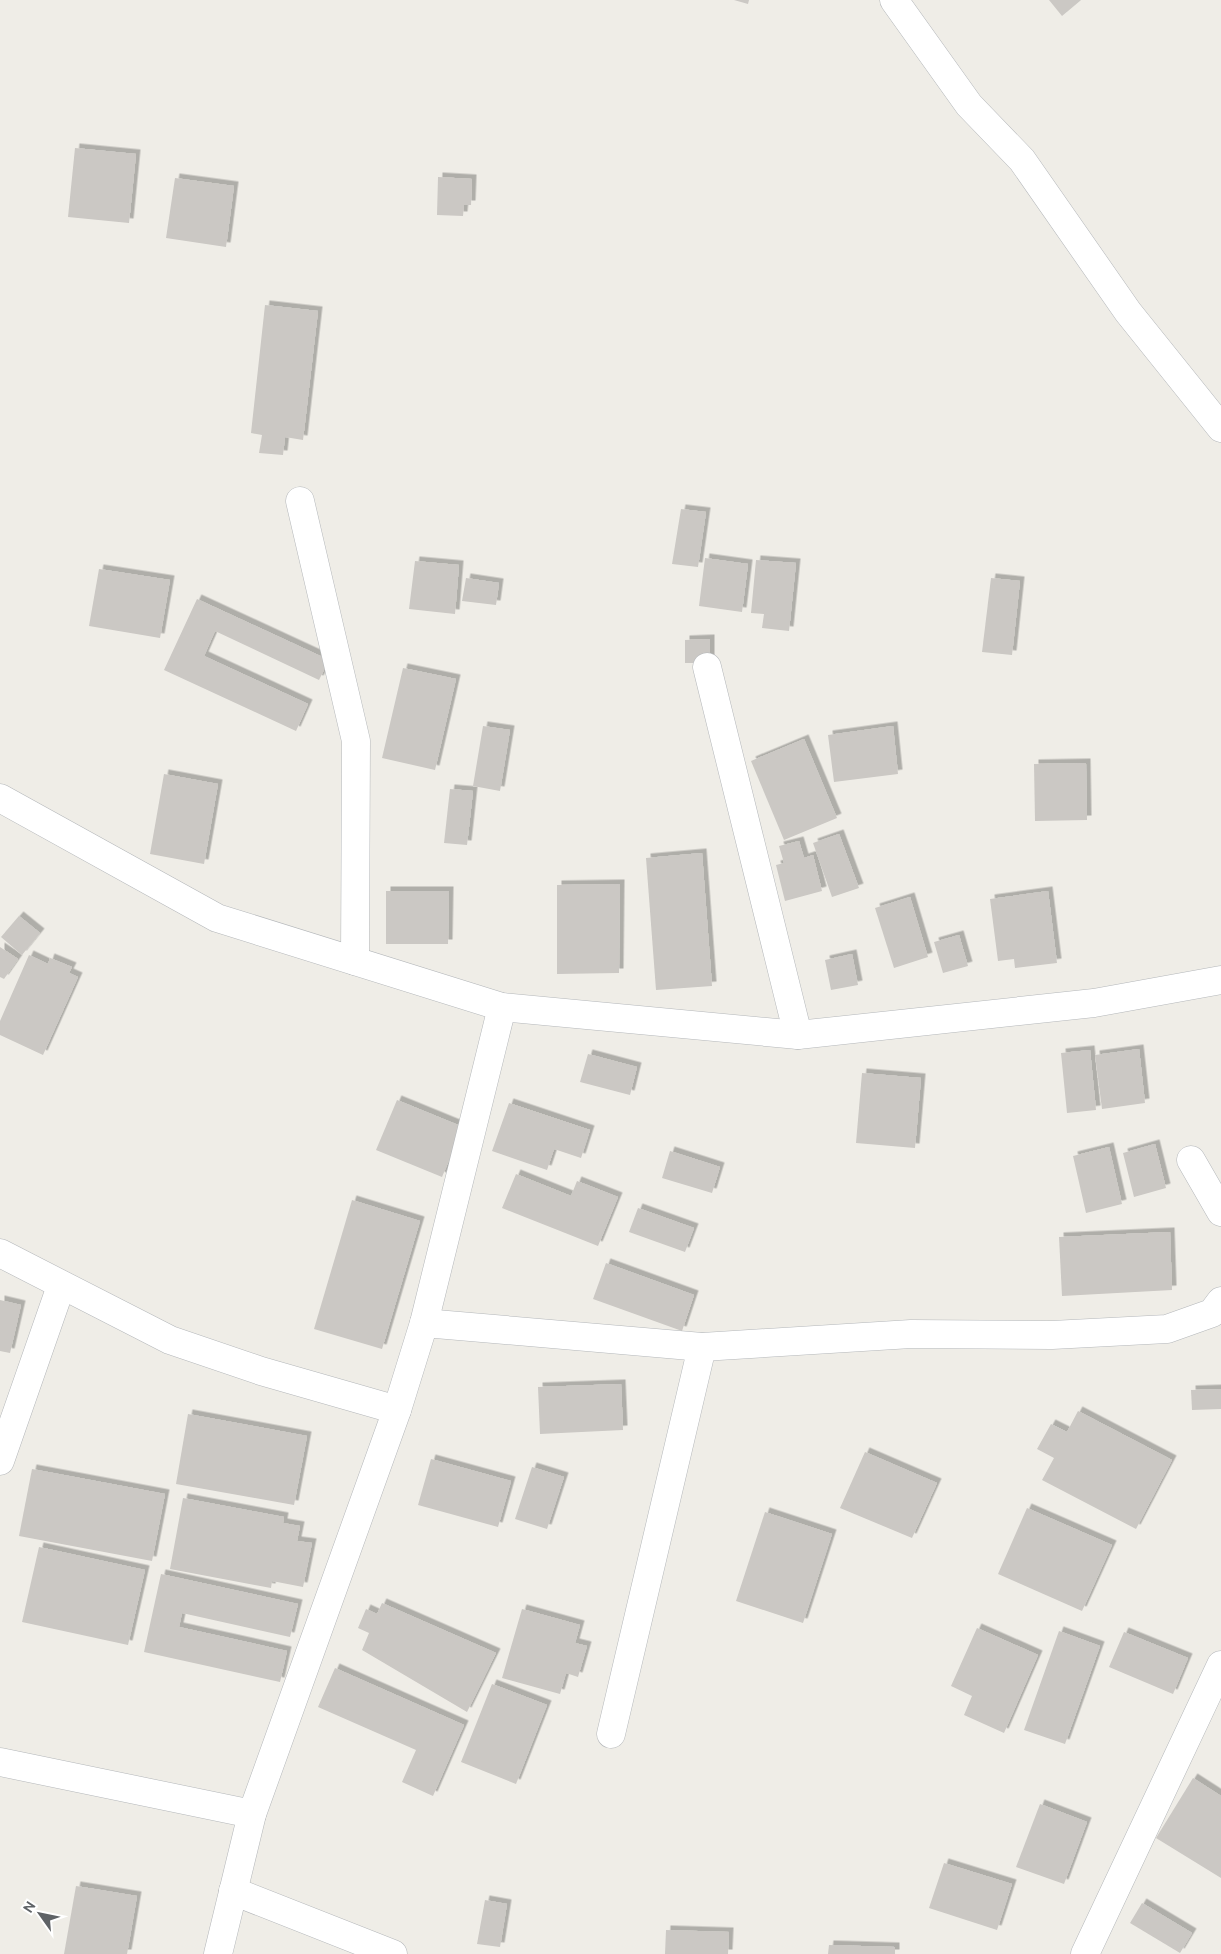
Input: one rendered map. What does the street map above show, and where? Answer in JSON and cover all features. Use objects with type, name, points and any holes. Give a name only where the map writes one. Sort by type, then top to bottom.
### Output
[{"type":"street","points":[[894,0],[969,105],[1022,160],[1128,312],[1221,428]]},
{"type":"street","points":[[300,501],[356,742],[354,961]]},
{"type":"street","points":[[707,667],[798,1034]]},
{"type":"street","points":[[0,799],[216,918],[502,1007],[798,1034],[1094,1003],[1221,980]]},
{"type":"street","points":[[218,1954],[252,1814],[397,1410],[424,1323],[502,1007]]},
{"type":"street","points":[[1191,1160],[1221,1212]]},
{"type":"street","points":[[0,1253],[61,1286],[170,1340],[261,1371],[397,1410]]},
{"type":"street","points":[[0,1461],[61,1286]]},
{"type":"street","points":[[424,1323],[702,1348],[911,1334],[1052,1335],[1166,1329],[1212,1313],[1221,1302]]},
{"type":"street","points":[[611,1734],[702,1348]]},
{"type":"street","points":[[1085,1954],[1221,1665]]},
{"type":"street","points":[[0,1762],[252,1814]]},
{"type":"street","points":[[233,1891],[392,1954]]},
{"type":"building","points":[[734,0],[749,0],[748,4]]},
{"type":"building","points":[[1049,0],[1081,0],[1062,16]]},
{"type":"building","points":[[75,148],[136,154],[129,223],[68,217]]},
{"type":"building","points":[[438,177],[472,179],[471,205],[464,205],[463,216],[437,215]]},
{"type":"building","points":[[175,178],[234,186],[226,247],[166,238]]},
{"type":"building","points":[[265,305],[318,311],[303,440],[285,437],[283,455],[259,453],[262,435],[251,433]]},
{"type":"building","points":[[681,509],[706,512],[698,567],[672,564]]},
{"type":"building","points":[[705,558],[748,564],[742,612],[699,606]]},
{"type":"building","points":[[756,560],[796,563],[789,631],[762,628],[764,614],[751,613]]},
{"type":"building","points":[[415,561],[459,565],[455,614],[409,609]]},
{"type":"building","points":[[99,569],[170,580],[160,638],[89,626]]},
{"type":"building","points":[[466,578],[499,583],[496,605],[462,601]]},
{"type":"building","points":[[991,578],[1020,581],[1012,655],[982,652]]},
{"type":"building","points":[[197,599],[329,660],[319,680],[215,631],[204,656],[308,704],[296,731],[164,670]]},
{"type":"building","points":[[710,639],[710,663],[685,663],[685,640]]},
{"type":"building","points":[[403,668],[456,679],[435,770],[382,758]]},
{"type":"building","points":[[483,726],[510,730],[500,791],[473,786]]},
{"type":"building","points":[[893,726],[898,774],[834,782],[828,735]]},
{"type":"building","points":[[804,739],[837,818],[784,840],[751,761]]},
{"type":"building","points":[[1086,763],[1087,820],[1035,821],[1034,764]]},
{"type":"building","points":[[164,774],[218,784],[204,864],[150,854]]},
{"type":"building","points":[[450,789],[473,791],[467,845],[444,843]]},
{"type":"building","points":[[839,834],[859,888],[832,897],[813,843]]},
{"type":"building","points":[[799,841],[804,858],[813,855],[822,891],[785,901],[776,865],[784,863],[779,846]]},
{"type":"building","points":[[702,853],[712,986],[656,990],[646,858]]},
{"type":"building","points":[[620,884],[619,973],[557,974],[557,885]]},
{"type":"building","points":[[386,891],[449,891],[448,944],[386,944]]},
{"type":"building","points":[[1048,891],[1057,963],[1015,968],[1014,959],[998,961],[990,899]]},
{"type":"building","points":[[910,897],[928,957],[894,968],[875,908]]},
{"type":"building","points":[[19,916],[40,933],[22,955],[1,937]]},
{"type":"building","points":[[959,935],[968,966],[943,973],[934,942]]},
{"type":"building","points":[[0,947],[18,959],[4,979],[0,977]]},
{"type":"building","points":[[852,954],[858,985],[831,990],[825,960]]},
{"type":"building","points":[[29,955],[48,964],[50,958],[72,967],[69,973],[78,977],[43,1055],[0,1035],[0,1021]]},
{"type":"building","points":[[1139,1049],[1145,1103],[1102,1109],[1095,1055]]},
{"type":"building","points":[[1090,1050],[1096,1110],[1067,1113],[1061,1053]]},
{"type":"building","points":[[588,1054],[637,1067],[630,1095],[580,1082]]},
{"type":"building","points":[[862,1073],[921,1078],[915,1148],[856,1143]]},
{"type":"building","points":[[397,1100],[463,1127],[442,1177],[376,1150]]},
{"type":"building","points":[[509,1103],[590,1130],[581,1158],[554,1149],[547,1170],[492,1151]]},
{"type":"building","points":[[1155,1144],[1166,1188],[1134,1197],[1123,1153]]},
{"type":"building","points":[[1109,1147],[1122,1204],[1086,1213],[1073,1156]]},
{"type":"building","points":[[670,1151],[720,1167],[712,1193],[662,1178]]},
{"type":"building","points":[[516,1174],[571,1196],[577,1181],[618,1197],[598,1246],[502,1208]]},
{"type":"building","points":[[352,1200],[420,1221],[382,1349],[314,1329]]},
{"type":"building","points":[[638,1208],[694,1228],[685,1252],[629,1232]]},
{"type":"building","points":[[1170,1232],[1172,1290],[1062,1296],[1059,1237]]},
{"type":"building","points":[[606,1263],[694,1295],[682,1331],[593,1299]]},
{"type":"building","points":[[0,1300],[21,1305],[10,1353],[0,1351]]},
{"type":"building","points":[[621,1384],[623,1430],[540,1434],[538,1387]]},
{"type":"building","points":[[1221,1389],[1221,1409],[1192,1410],[1191,1390]]},
{"type":"building","points":[[1078,1411],[1172,1460],[1136,1529],[1042,1480],[1054,1458],[1037,1449],[1051,1424],[1067,1432]]},
{"type":"building","points":[[188,1414],[307,1436],[294,1505],[176,1484]]},
{"type":"building","points":[[865,1452],[937,1483],[912,1538],[840,1508]]},
{"type":"building","points":[[431,1459],[511,1481],[498,1527],[418,1505]]},
{"type":"building","points":[[532,1467],[564,1477],[547,1529],[515,1519]]},
{"type":"building","points":[[32,1469],[165,1494],[152,1561],[19,1536]]},
{"type":"building","points":[[183,1498],[284,1517],[283,1523],[300,1526],[297,1541],[312,1543],[303,1587],[272,1581],[271,1588],[170,1569]]},
{"type":"building","points":[[1027,1508],[1112,1545],[1082,1611],[998,1574]]},
{"type":"building","points":[[765,1512],[832,1534],[803,1623],[736,1601]]},
{"type":"building","points":[[39,1547],[145,1570],[128,1645],[22,1622]]},
{"type":"building","points":[[161,1574],[298,1604],[290,1637],[182,1613],[179,1627],[287,1651],[280,1682],[144,1652]]},
{"type":"building","points":[[382,1603],[496,1653],[467,1712],[362,1650],[369,1633],[358,1628],[366,1609],[377,1614]]},
{"type":"building","points":[[522,1609],[580,1625],[575,1643],[587,1646],[578,1677],[566,1673],[560,1694],[502,1678]]},
{"type":"building","points":[[977,1628],[1038,1655],[1004,1733],[964,1715],[972,1696],[951,1686]]},
{"type":"building","points":[[1059,1631],[1100,1646],[1065,1744],[1024,1730]]},
{"type":"building","points":[[1124,1632],[1188,1658],[1173,1694],[1109,1667]]},
{"type":"building","points":[[335,1668],[464,1725],[433,1796],[402,1782],[416,1750],[318,1707]]},
{"type":"building","points":[[492,1684],[547,1705],[516,1784],[461,1762]]},
{"type":"building","points":[[1193,1778],[1221,1796],[1221,1878],[1156,1838]]},
{"type":"building","points":[[1040,1804],[1087,1822],[1064,1884],[1016,1867]]},
{"type":"building","points":[[944,1863],[1012,1884],[997,1930],[929,1908]]},
{"type":"building","points":[[76,1886],[137,1896],[127,1954],[64,1954]]},
{"type":"building","points":[[485,1900],[507,1904],[500,1947],[477,1944]]},
{"type":"building","points":[[1142,1903],[1192,1933],[1180,1953],[1130,1923]]},
{"type":"building","points":[[666,1930],[729,1932],[728,1954],[665,1954]]},
{"type":"building","points":[[829,1945],[895,1947],[895,1954],[828,1954]]}]
